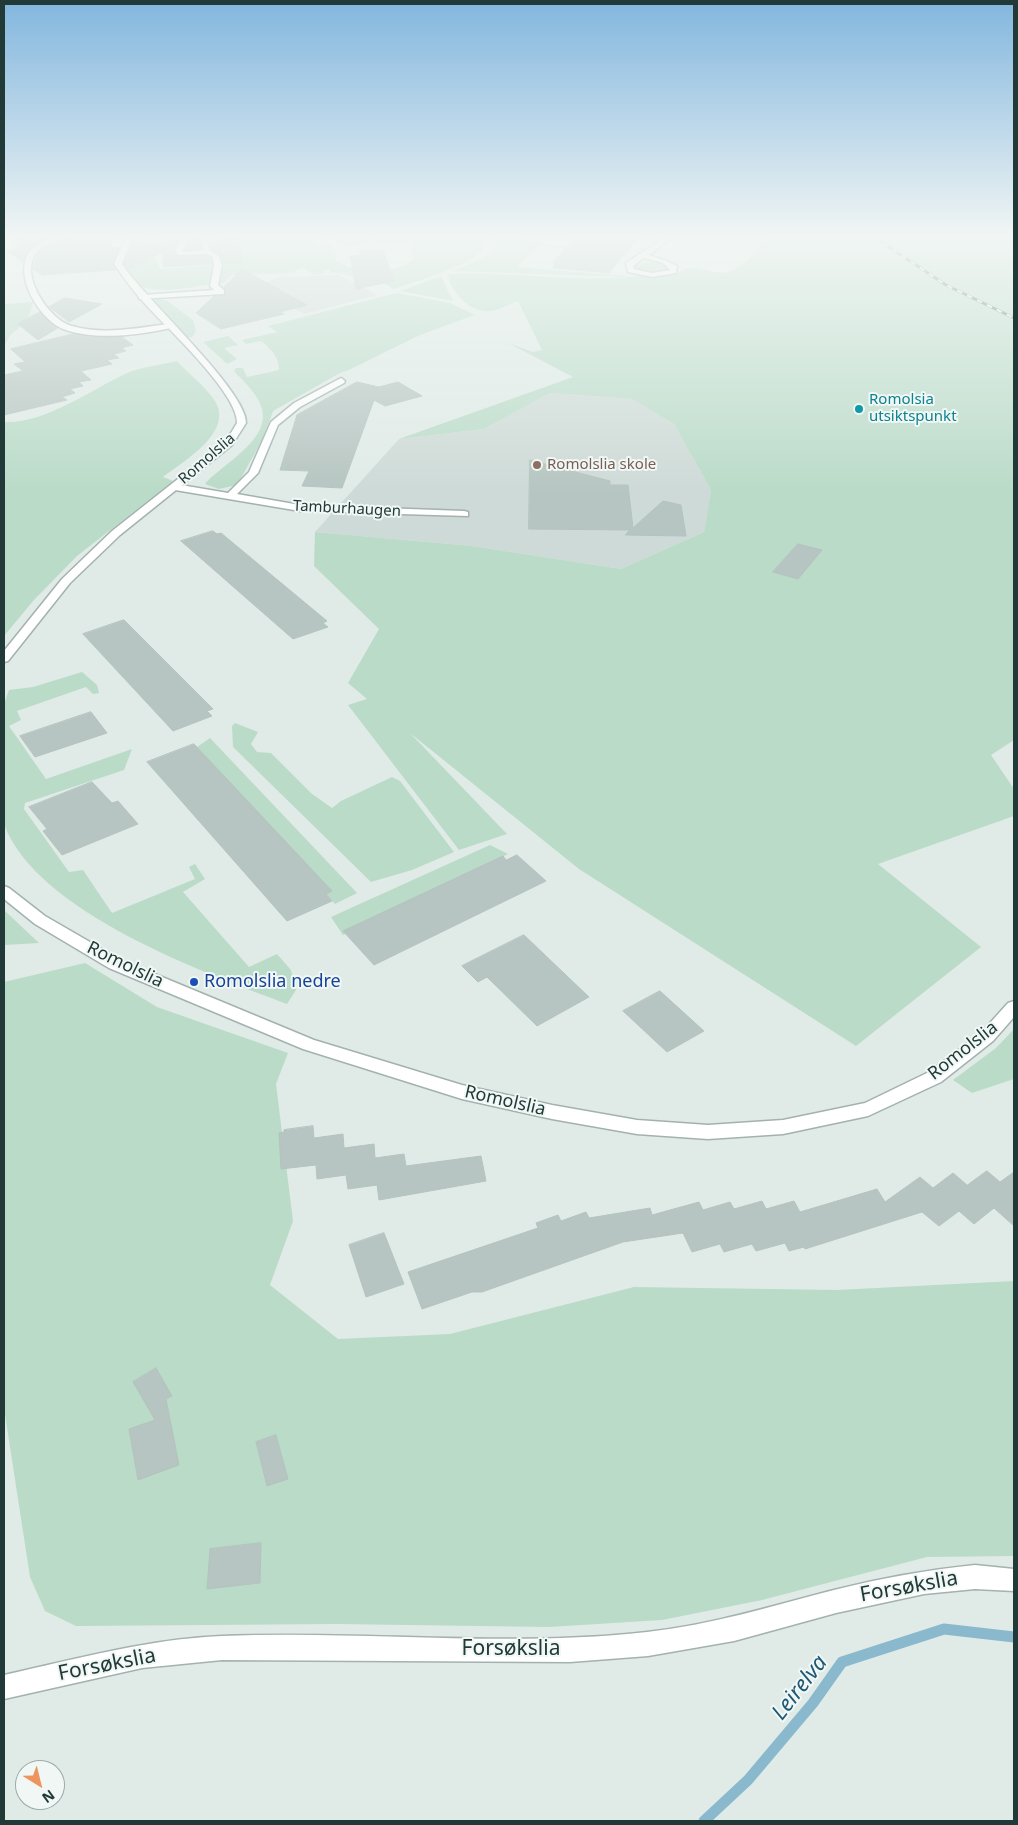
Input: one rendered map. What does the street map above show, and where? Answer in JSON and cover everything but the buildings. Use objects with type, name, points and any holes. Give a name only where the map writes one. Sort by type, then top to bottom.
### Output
[{"type":"street","points":[[57,322],[91,331],[168,326]]},
{"type":"street","name":"Romolslia","points":[[4,658],[66,581],[116,533],[229,443],[238,432],[242,421],[238,403],[229,390],[165,322]]},
{"type":"street","points":[[230,496],[252,473],[274,424],[297,405],[341,381]]},
{"type":"street","name":"Tamburhaugen","points":[[175,487],[333,511],[464,514]]},
{"type":"street","name":"Romolslia","points":[[4,890],[40,920],[115,964],[309,1045],[462,1092],[552,1112],[637,1127],[708,1132],[784,1127],[868,1109],[934,1077],[986,1037],[1014,1007]]},
{"type":"street","name":"Forsøkslia","points":[[4,1687],[142,1656],[222,1648],[570,1650],[648,1644],[734,1629],[836,1601],[924,1582],[975,1577],[1014,1580]]},
{"type":"shaded area","name":"Romolslia skole","points":[[550,393],[632,399],[674,424],[711,490],[704,532],[621,569],[472,546],[315,532],[399,439],[484,429]]},
{"type":"green space","points":[[4,322],[27,322],[11,334],[4,346]]},
{"type":"green space","points":[[173,322],[194,322],[196,331],[192,337],[188,338]]},
{"type":"green space","points":[[283,322],[455,322],[420,335],[340,373],[273,411],[264,437],[237,485],[219,489],[205,484],[252,442],[263,421],[262,409],[257,398],[234,371],[236,368],[243,368],[247,377],[279,370],[278,361],[274,354],[261,341],[246,344],[242,340],[277,332],[268,326]]},
{"type":"green space","points":[[528,322],[1014,322],[1014,740],[991,755],[1014,789],[1014,816],[878,864],[981,947],[856,1046],[579,869],[410,733],[507,834],[459,850],[348,705],[367,699],[348,683],[379,629],[314,566],[315,532],[472,546],[621,569],[704,532],[711,490],[674,424],[632,399],[550,393],[484,429],[399,439],[573,377],[508,343],[533,352],[542,350]]},
{"type":"green space","points":[[228,336],[238,345],[224,348],[237,359],[227,364],[203,342]]},
{"type":"green space","points":[[177,361],[215,401],[219,413],[218,424],[212,434],[194,454],[163,477],[173,481],[77,556],[33,601],[4,636],[4,422],[35,418],[66,405],[131,372]]},
{"type":"green space","points":[[82,672],[97,685],[99,693],[93,694],[86,687],[17,711],[21,720],[9,726],[46,779],[132,749],[124,770],[25,803],[24,809],[69,872],[83,870],[112,913],[195,879],[189,867],[195,864],[205,879],[183,892],[249,967],[277,954],[291,970],[296,990],[287,1004],[170,957],[127,935],[86,911],[50,885],[22,856],[4,824],[4,704],[9,690],[33,687]]},
{"type":"green space","points":[[235,723],[258,732],[251,744],[257,752],[271,753],[312,794],[332,808],[341,801],[392,777],[400,781],[454,852],[412,870],[371,882],[233,747],[232,726]]},
{"type":"green space","points":[[210,738],[357,893],[335,904],[197,747]]},
{"type":"green space","points":[[490,845],[508,854],[343,935],[331,917]]},
{"type":"green space","points":[[4,910],[39,943],[4,945]]},
{"type":"green space","points":[[85,963],[157,1007],[288,1053],[276,1084],[293,1221],[270,1285],[338,1339],[450,1334],[634,1287],[837,1290],[1014,1281],[1014,1556],[927,1557],[762,1600],[662,1620],[549,1627],[337,1624],[76,1626],[45,1611],[30,1577],[4,1408],[4,982]]},
{"type":"green space","points":[[1014,1029],[1014,1079],[972,1093],[953,1080],[996,1048]]},
{"type":"waterway","name":"Leirelva","points":[[704,1821],[748,1780],[813,1703],[842,1662],[944,1629],[1014,1637]]},
{"type":"place","name":"Romolsia utsiktspunkt","points":[[859,409]]},
{"type":"place","name":"Romolslia skole","points":[[537,465]]},
{"type":"place","name":"Romolslia nedre","points":[[194,982]]}]
